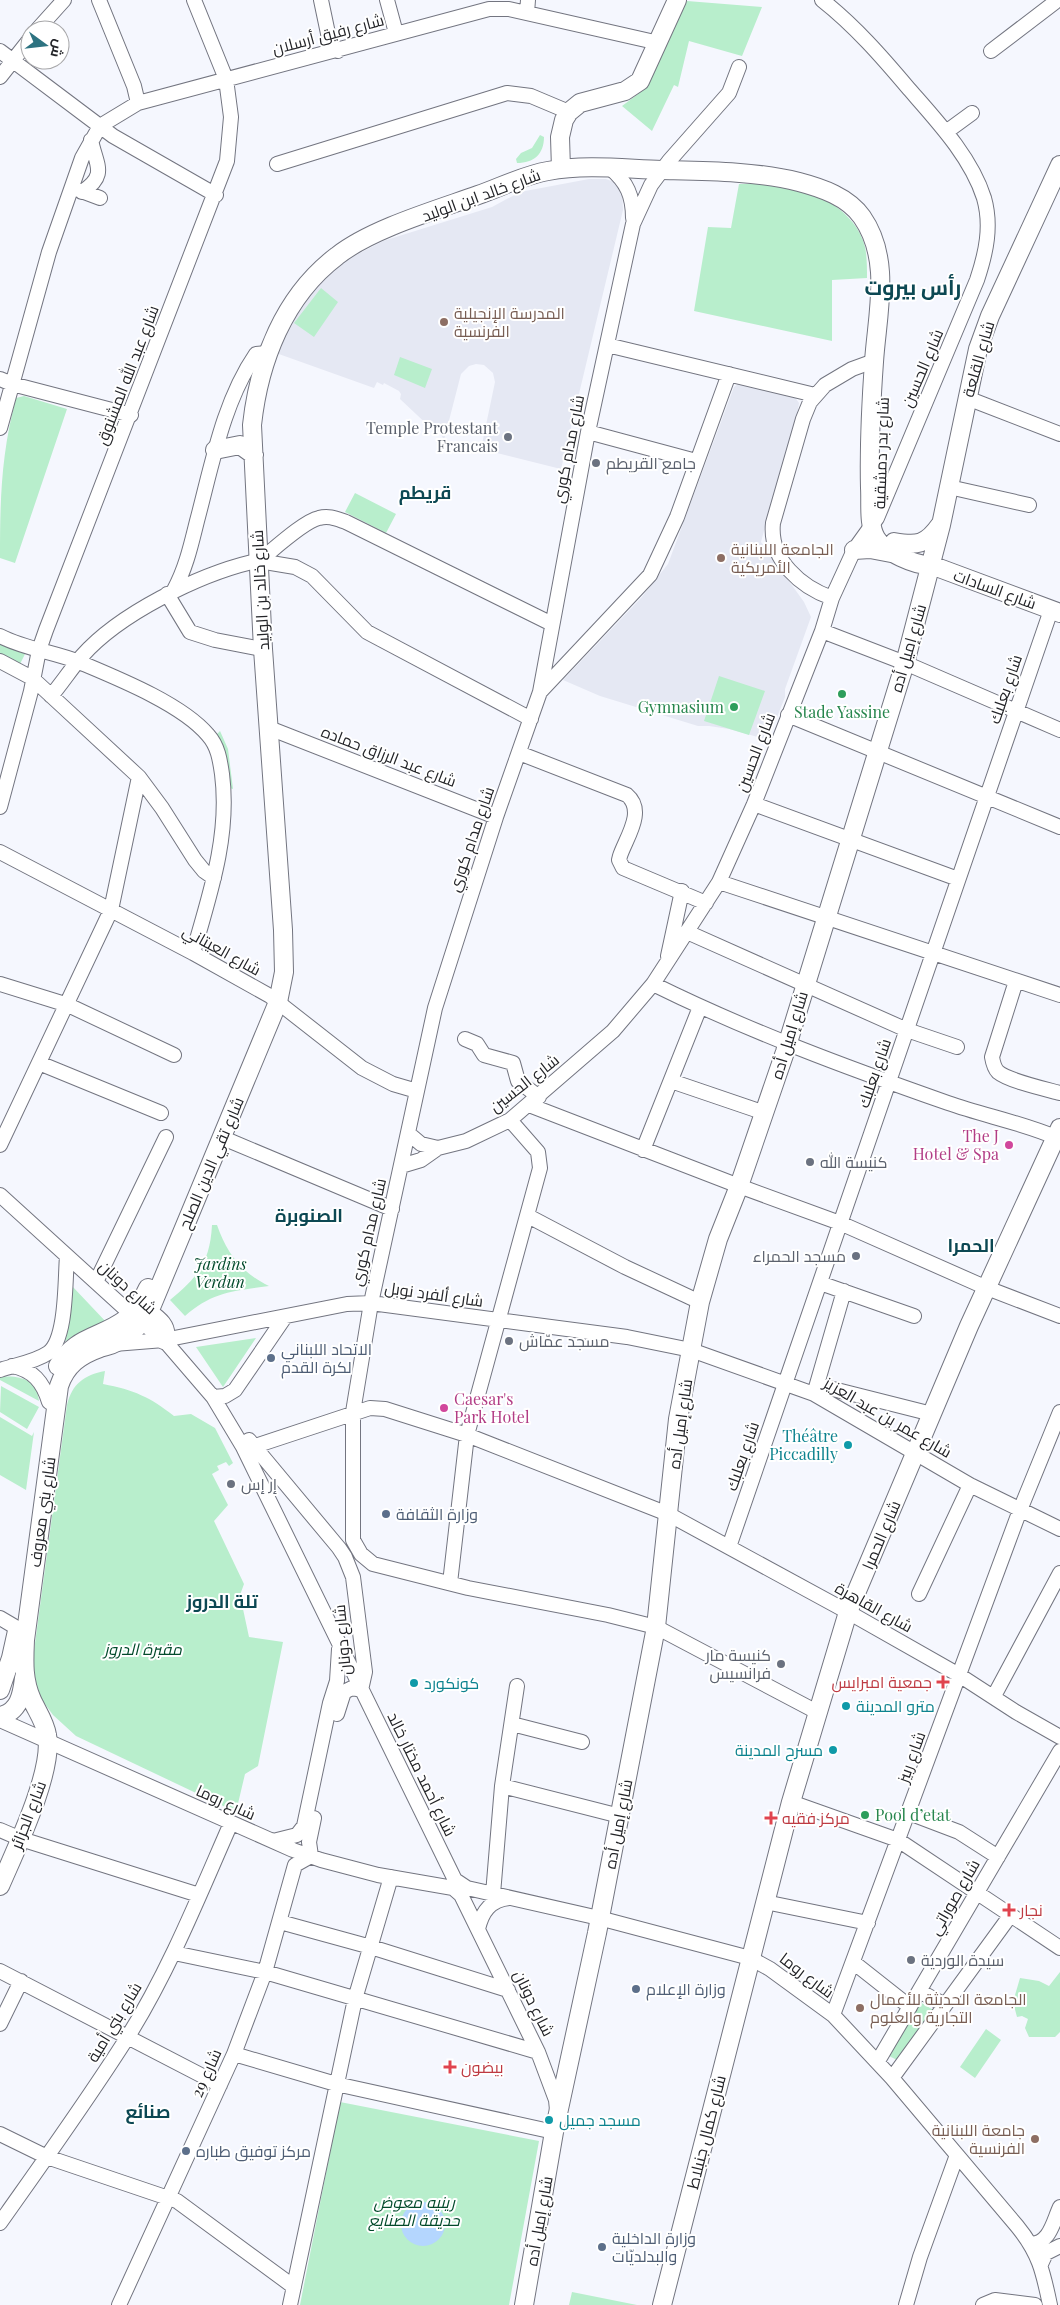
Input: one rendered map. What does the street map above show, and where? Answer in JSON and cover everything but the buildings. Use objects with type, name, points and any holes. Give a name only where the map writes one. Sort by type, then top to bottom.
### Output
[{"type":"main road","points":[[561,164],[560,137],[564,120],[569,112],[580,103],[633,87],[646,72],[677,0]]},
{"type":"main road","name":"شارع بدر دمشقية","points":[[609,163],[666,166],[770,167],[819,176],[852,192],[864,204],[874,219],[887,252],[890,278],[875,520]]},
{"type":"main road","name":"شارع خالد ابن الوليد","points":[[387,220],[510,175],[561,164],[609,163]]},
{"type":"main road","name":"شارع خالد ابن الوليد","points":[[356,244],[424,215],[561,164]]},
{"type":"main road","name":"شارع القلعة","points":[[931,566],[978,349],[990,316],[1060,165]]},
{"type":"main road","name":"شارع بدر دمشقية","points":[[666,166],[782,178],[831,193],[850,204],[861,216],[870,230],[879,262],[880,300],[874,353],[869,469],[879,542],[926,560],[931,566]]},
{"type":"main road","name":"شارع خالد بن الوليد","points":[[274,999],[284,972],[282,920],[255,561],[250,451],[254,406],[267,331],[290,289],[313,264],[352,235],[387,220]]},
{"type":"main road","name":"شارع خالد بن الوليد","points":[[262,353],[303,288],[334,257],[356,244]]},
{"type":"main road","points":[[216,450],[235,445],[250,451]]},
{"type":"main road","points":[[854,550],[897,549],[923,542],[930,538],[940,524]]},
{"type":"main road","name":"شارع خالد بن الوليد","points":[[255,561],[256,648],[267,839],[277,951],[274,999]]},
{"type":"main road","name":"شارع السادات","points":[[931,566],[1055,611]]},
{"type":"main road","name":"شارع إميل أده","points":[[524,2305],[556,2125],[600,1918],[656,1627],[678,1419],[700,1302],[718,1239],[739,1186],[788,1043],[905,663],[931,566]]},
{"type":"main road","name":"شارع تقي الدين الصلح","points":[[136,1312],[223,1138],[274,999]]},
{"type":"main road","name":"شارع تقي الدين الصلح","points":[[136,1312],[154,1276],[274,999]]},
{"type":"main road","name":"شارع الحمرا","points":[[750,1958],[791,1802],[848,1612],[987,1288],[1059,1135]]},
{"type":"main road","points":[[136,1312],[164,1326],[166,1333],[164,1340]]},
{"type":"main road","name":"شارع بني معروف","points":[[0,1690],[11,1658],[58,1395],[65,1372],[80,1357],[113,1344],[136,1312]]},
{"type":"main road","name":"شارع بني معروف","points":[[48,1742],[46,1729],[24,1678],[25,1640],[49,1402],[54,1372],[68,1351],[76,1343],[126,1319],[136,1312]]},
{"type":"main road","points":[[0,1716],[8,1714],[16,1707],[21,1698],[24,1678]]},
{"type":"main road","name":"شارع الجزائر","points":[[0,1886],[21,1839],[45,1771],[48,1742]]},
{"type":"main road","name":"شارع كمال جنبلاط","points":[[662,2305],[750,1958]]},
{"type":"street","points":[[47,20],[64,0]]},
{"type":"street","points":[[99,0],[134,86],[138,103]]},
{"type":"street","name":"شارع عبد الله المشنوق","points":[[0,807],[31,691],[32,678],[39,650],[216,194],[227,161],[231,131],[230,101],[226,79],[194,0]]},
{"type":"street","points":[[321,0],[330,43],[332,48],[338,51]]},
{"type":"street","points":[[387,0],[396,34]]},
{"type":"street","name":"شارع الحسين","points":[[401,1166],[421,1160],[438,1148],[466,1140],[510,1120],[534,1101],[622,1022],[666,967],[719,882],[754,804],[822,631],[832,598],[854,550],[875,520],[971,298],[982,266],[988,239],[987,211],[979,186],[969,166],[946,132],[866,40],[849,22],[822,0]]},
{"type":"street","points":[[990,51],[1056,5]]},
{"type":"street","name":"شارع رفيق أرسلان","points":[[100,126],[138,103],[338,51],[489,9],[527,7],[659,43]]},
{"type":"street","points":[[0,51],[120,140],[216,194]]},
{"type":"street","points":[[0,76],[20,52]]},
{"type":"street","name":"شارع مدام كوري","points":[[373,1564],[361,1554],[353,1540],[353,1412],[370,1303],[435,1008],[496,817],[540,692],[588,432],[633,224],[645,195],[666,166],[730,92],[739,66]]},
{"type":"street","points":[[277,164],[507,93],[531,96],[569,112]]},
{"type":"street","points":[[946,132],[972,113]]},
{"type":"street","points":[[0,428],[6,382],[48,252],[76,190],[82,158],[100,126]]},
{"type":"street","points":[[76,190],[92,186],[99,176],[99,166],[91,140]]},
{"type":"street","points":[[609,163],[630,193],[633,224]]},
{"type":"street","points":[[76,190],[100,198]]},
{"type":"street","points":[[607,345],[812,394]]},
{"type":"street","points":[[171,592],[187,562],[216,450],[239,384],[262,353]]},
{"type":"street","points":[[832,598],[812,589],[788,570],[773,540],[773,524],[787,476],[794,432],[801,408],[823,378],[874,353]]},
{"type":"street","points":[[540,692],[650,575],[670,534],[729,374]]},
{"type":"street","points":[[6,382],[131,415]]},
{"type":"street","points":[[967,398],[1060,434]]},
{"type":"street","points":[[588,432],[696,461]]},
{"type":"street","points":[[949,487],[1029,505]]},
{"type":"street","points":[[51,696],[78,662],[110,631],[171,592],[255,561],[308,523],[319,518],[331,517],[346,522],[552,624]]},
{"type":"street","points":[[255,561],[295,567],[312,576],[367,632],[531,719]]},
{"type":"street","points":[[171,592],[190,632],[215,640],[256,648]]},
{"type":"street","name":"شارع بعلبك","points":[[730,1547],[890,1082],[1015,710],[1055,611]]},
{"type":"street","points":[[822,631],[905,663],[1060,730]]},
{"type":"street","points":[[0,636],[78,662],[154,696],[191,720],[208,735],[219,754],[224,800],[224,826],[214,878],[193,952]]},
{"type":"street","points":[[0,662],[32,678],[139,777],[162,808],[195,860],[204,871],[214,878]]},
{"type":"street","name":"شارع عبد الله المشنوق","points":[[0,771],[24,688],[32,678]]},
{"type":"street","points":[[788,716],[878,751],[1060,827]]},
{"type":"street","name":"شارع عبد الرزاق حماده","points":[[268,728],[496,817]]},
{"type":"street","points":[[519,753],[620,792],[631,799],[634,804],[634,816],[620,856],[621,864],[628,871],[682,891],[706,903]]},
{"type":"street","points":[[0,1145],[68,1005],[111,910],[139,777]]},
{"type":"street","points":[[754,804],[958,879]]},
{"type":"street","name":"شارع العيتاني","points":[[0,852],[193,952],[274,999],[362,1068],[393,1084],[417,1091]]},
{"type":"street","points":[[719,882],[1060,995]]},
{"type":"street","points":[[666,967],[682,891]]},
{"type":"street","points":[[687,932],[907,1030],[957,1047]]},
{"type":"street","points":[[1016,981],[992,1057],[994,1067],[1005,1076],[1060,1093]]},
{"type":"street","points":[[0,984],[68,1005],[174,1055]]},
{"type":"street","points":[[653,984],[700,1007],[890,1082],[950,1104],[1059,1135]]},
{"type":"street","points":[[643,1150],[700,1007]]},
{"type":"street","points":[[465,1040],[478,1044],[484,1055],[513,1063],[518,1080],[534,1101],[643,1150],[840,1223],[987,1288],[1060,1316]]},
{"type":"street","points":[[39,1063],[161,1113]]},
{"type":"street","points":[[671,1081],[765,1113]]},
{"type":"street","points":[[450,1583],[467,1435],[538,1177],[540,1158],[534,1146],[510,1120]]},
{"type":"street","points":[[408,1133],[421,1144],[438,1148]]},
{"type":"street","points":[[96,1282],[166,1137]]},
{"type":"street","points":[[223,1138],[392,1209]]},
{"type":"street","name":"شارع دونان","points":[[0,1195],[96,1282],[136,1312]]},
{"type":"street","points":[[528,1216],[700,1302]]},
{"type":"street","points":[[6,1368],[43,1356],[56,1344],[61,1324],[67,1256]]},
{"type":"street","points":[[820,1283],[914,1316]]},
{"type":"street","points":[[844,1291],[815,1389],[932,1414]]},
{"type":"street","name":"شارع ألفرد نوبل","points":[[113,1344],[164,1340],[347,1304],[370,1303],[627,1337],[691,1350]]},
{"type":"street","points":[[213,1397],[225,1396],[235,1390],[285,1317]]},
{"type":"street","name":"شارع دونان","points":[[164,1340],[213,1397],[248,1455],[361,1690]]},
{"type":"street","name":"شارع عمر بن عبد العزيز","points":[[691,1350],[786,1382],[815,1389],[916,1454],[970,1485],[1060,1529]]},
{"type":"street","points":[[6,1368],[20,1368],[35,1376],[46,1391],[49,1402]]},
{"type":"street","name":"شارع القاهرة","points":[[255,1446],[353,1412],[370,1408],[385,1409],[467,1435],[668,1514],[848,1612],[959,1675],[1016,1712],[1060,1736]]},
{"type":"street","name":"شارع ربيز","points":[[833,2015],[1020,1510],[1060,1412]]},
{"type":"street","name":"شارع دونان","points":[[224,1414],[255,1446],[348,1562],[353,1577],[365,1672],[361,1690]]},
{"type":"street","points":[[919,1594],[970,1485]]},
{"type":"street","points":[[338,1548],[348,1548],[353,1540]]},
{"type":"street","points":[[353,1577],[360,1567],[373,1564],[450,1583],[656,1627],[817,1712]]},
{"type":"street","points":[[994,1696],[1060,1573]]},
{"type":"street","points":[[0,1618],[17,1628]]},
{"type":"street","points":[[272,1841],[298,1835],[304,1826],[330,1703],[338,1682],[339,1644]]},
{"type":"street","points":[[493,1894],[502,1786],[518,1686]]},
{"type":"street","points":[[311,1856],[309,1842],[339,1702],[346,1690],[352,1688],[361,1690]]},
{"type":"street","name":"شارع أحمد مختار خالد","points":[[361,1690],[442,1855],[449,1880]]},
{"type":"street","name":"شارع روما","points":[[0,1720],[272,1841],[311,1856],[391,1877],[425,1882],[449,1880],[466,1888],[600,1918],[750,1958],[770,1969],[833,2015],[877,2055],[892,2078],[1031,2244],[1041,2264],[1050,2305]]},
{"type":"street","points":[[512,1724],[582,1742]]},
{"type":"street","name":"شارع صوراتي","points":[[877,2055],[920,1991],[1060,1750]]},
{"type":"street","points":[[502,1786],[620,1816]]},
{"type":"street","points":[[791,1802],[898,1840],[1060,1948]]},
{"type":"street","points":[[909,1813],[959,1832],[998,1857]]},
{"type":"street","name":"شارع بني أمية","points":[[0,2223],[47,2157],[127,2037],[174,1953],[231,1823]]},
{"type":"street","points":[[0,1830],[21,1839],[199,1895]]},
{"type":"street","points":[[425,1882],[437,1871],[442,1855]]},
{"type":"street","name":"شارع 29","points":[[119,2305],[234,2054],[265,1972],[296,1865],[311,1856]]},
{"type":"street","points":[[290,2305],[355,1999],[391,1877]]},
{"type":"street","name":"شارع دونان","points":[[449,1880],[461,1895],[538,2052],[556,2100],[556,2125]]},
{"type":"street","points":[[478,1928],[485,1909],[492,1903],[512,1898]]},
{"type":"street","points":[[765,1902],[868,1923]]},
{"type":"street","points":[[892,2078],[1010,1916]]},
{"type":"street","points":[[280,1922],[371,1947],[508,1990]]},
{"type":"street","points":[[174,1953],[265,1972],[538,2052]]},
{"type":"street","points":[[853,1962],[910,2007]]},
{"type":"street","points":[[0,1971],[220,2085]]},
{"type":"street","points":[[0,2024],[21,1982]]},
{"type":"street","points":[[920,1991],[945,2005]]},
{"type":"street","points":[[234,2054],[336,2084],[556,2125]]},
{"type":"street","points":[[0,2134],[47,2157],[169,2197],[191,2210],[294,2287]]},
{"type":"street","points":[[906,2305],[920,2257],[957,2154]]},
{"type":"street","points":[[1053,2238],[1059,2215]]},
{"type":"street","points":[[1022,2232],[1053,2238]]},
{"type":"street","points":[[1031,2244],[1053,2238]]},
{"type":"street","points":[[1041,2264],[1046,2253],[1060,2246]]},
{"type":"street","points":[[983,2305],[995,2300],[1036,2305]]},
{"type":"shaded area","name":"المدرسة الإنجيلية الفرنسية","points":[[589,179],[606,179],[614,182],[622,192],[623,210],[561,469],[481,449],[495,382],[493,373],[484,365],[476,364],[469,366],[461,374],[444,440],[439,431],[433,430],[400,399],[401,394],[399,391],[384,383],[383,385],[377,382],[374,388],[276,353],[297,308],[322,277],[339,264],[383,241],[492,207],[520,192]]},
{"type":"shaded area","name":"الجامعة اللبنانية الأمريكية","points":[[741,382],[794,396],[799,403],[789,466],[780,471],[761,542],[804,602],[811,617],[785,689],[785,697],[768,740],[729,729],[698,726],[600,696],[563,680],[641,598],[668,564],[734,387]]},
{"type":"green space","points":[[687,1],[762,7],[742,56],[689,41],[678,87],[674,85],[652,131],[622,106],[638,94],[648,82]]},
{"type":"green space","points":[[540,135],[544,137],[544,143],[540,153],[533,159],[517,163],[516,159],[521,153],[532,148]]},
{"type":"green space","points":[[739,184],[777,184],[808,191],[833,204],[844,213],[860,234],[866,251],[867,278],[832,280],[832,341],[694,311],[708,227],[731,228]]},
{"type":"green space","points":[[321,288],[338,302],[314,337],[294,323]]},
{"type":"green space","points":[[400,357],[432,369],[425,388],[394,375]]},
{"type":"green space","points":[[24,396],[67,409],[15,563],[0,558],[1,497],[4,458],[11,419],[16,398]]},
{"type":"green space","points":[[355,493],[396,514],[386,533],[345,512]]},
{"type":"green space","points":[[0,637],[25,654],[20,664],[0,655]]},
{"type":"green space","name":"Gymnasium","points":[[719,676],[765,691],[749,735],[704,721]]},
{"type":"green space","points":[[220,731],[228,749],[233,789],[220,785],[210,741]]},
{"type":"green space","name":"Jardins Verdun","points":[[212,1225],[217,1225],[231,1254],[243,1269],[269,1286],[234,1291],[214,1297],[185,1316],[170,1300],[188,1284],[201,1268],[209,1249]]},
{"type":"green space","points":[[72,1286],[108,1324],[63,1342]]},
{"type":"green space","points":[[256,1338],[223,1387],[196,1347]]},
{"type":"green space","name":"مقبرة الدروز","points":[[105,1371],[103,1384],[141,1395],[174,1416],[191,1414],[215,1428],[233,1463],[229,1466],[226,1462],[217,1466],[219,1470],[212,1474],[228,1505],[214,1521],[244,1584],[240,1595],[249,1637],[283,1642],[258,1766],[245,1774],[236,1812],[76,1736],[53,1715],[36,1692],[31,1673],[67,1405],[72,1391],[80,1382],[91,1375]]},
{"type":"green space","points":[[0,1377],[20,1378],[31,1383],[38,1394],[39,1401],[0,1380]]},
{"type":"green space","points":[[1,1386],[39,1407],[27,1429],[0,1412]]},
{"type":"green space","points":[[0,1417],[32,1436],[34,1432],[26,1490],[0,1475]]},
{"type":"green space","points":[[1060,1972],[1060,2032],[1055,2037],[1029,2037],[1025,2028],[1028,2019],[1022,2016],[1017,2017],[1013,2002],[1020,1978],[1039,1981],[1049,1986]]},
{"type":"green space","points":[[920,2002],[935,2011],[897,2060],[889,2056]]},
{"type":"green space","points":[[986,2029],[1001,2040],[975,2078],[960,2067]]},
{"type":"green space","name":"رينيه معوض حديقة الصنايع","points":[[340,2102],[539,2141],[509,2305],[300,2305]]},
{"type":"green space","points":[[572,2292],[637,2305],[569,2305]]},
{"type":"water","points":[[419,2202],[427,2202],[439,2208],[445,2224],[439,2240],[427,2246],[419,2246],[407,2240],[401,2228],[401,2220],[407,2208]]},
{"type":"place","name":"المدرسة الإنجيلية الفرنسية","points":[[444,322]]},
{"type":"place","name":"Temple Protestant Francais","points":[[508,437]]},
{"type":"place","name":"جامع القريطم","points":[[596,463]]},
{"type":"place","name":"الجامعة اللبنانية الأمريكية","points":[[721,558]]},
{"type":"place","name":"Stade Yassine","points":[[842,694]]},
{"type":"place","name":"Gymnasium","points":[[734,707]]},
{"type":"place","name":"The J Hotel & Spa","points":[[1009,1145]]},
{"type":"place","name":"كنيسة الله","points":[[810,1162]]},
{"type":"place","name":"مسجد الحمراء","points":[[856,1256]]},
{"type":"place","name":"مسجد عمّاش","points":[[509,1341]]},
{"type":"place","name":"الاتحاد اللبناني لكرة القدم","points":[[271,1358]]},
{"type":"place","name":"Caesar's Park Hotel","points":[[444,1408]]},
{"type":"place","name":"Théâtre Piccadilly","points":[[848,1445]]},
{"type":"place","name":"إر إس","points":[[231,1484]]},
{"type":"place","name":"وزارة الثقافة","points":[[386,1514]]},
{"type":"place","name":"كنيسة مار فرانسيس","points":[[781,1664]]},
{"type":"place","name":"جمعية امبرايس","points":[[943,1682]]},
{"type":"place","name":"كونكورد","points":[[414,1683]]},
{"type":"place","name":"مترو المدينة","points":[[846,1706]]},
{"type":"place","name":"مسرح المدينة","points":[[833,1750]]},
{"type":"place","name":"Pool d’etat","points":[[865,1815]]},
{"type":"place","name":"مركز فقيه","points":[[771,1818]]},
{"type":"place","name":"نجار","points":[[1009,1910]]},
{"type":"place","name":"سيدة الوردية","points":[[911,1960]]},
{"type":"place","name":"وزارة الإعلام","points":[[636,1989]]},
{"type":"place","name":"الجامعة الحديثة للأعمال التجارية والعلوم","points":[[860,2008]]},
{"type":"place","name":"بيضون","points":[[450,2067]]},
{"type":"place","name":"مسجد جميل","points":[[549,2120]]},
{"type":"place","name":"جامعة اللبنانية الفرنسية","points":[[1035,2139]]},
{"type":"place","name":"مركز توفيق طباره","points":[[186,2151]]},
{"type":"place","name":"وزارة الداخلية والبدلديّات","points":[[602,2247]]},
{"type":"district","name":"رأس بيروت","points":[[913,288]]},
{"type":"district","name":"قريطم","points":[[425,493]]},
{"type":"district","name":"الصنوبرة","points":[[309,1216]]},
{"type":"district","name":"الحمرا","points":[[971,1246]]},
{"type":"district","name":"تلة الدروز","points":[[222,1602]]},
{"type":"district","name":"صنائع","points":[[148,2112]]}]
